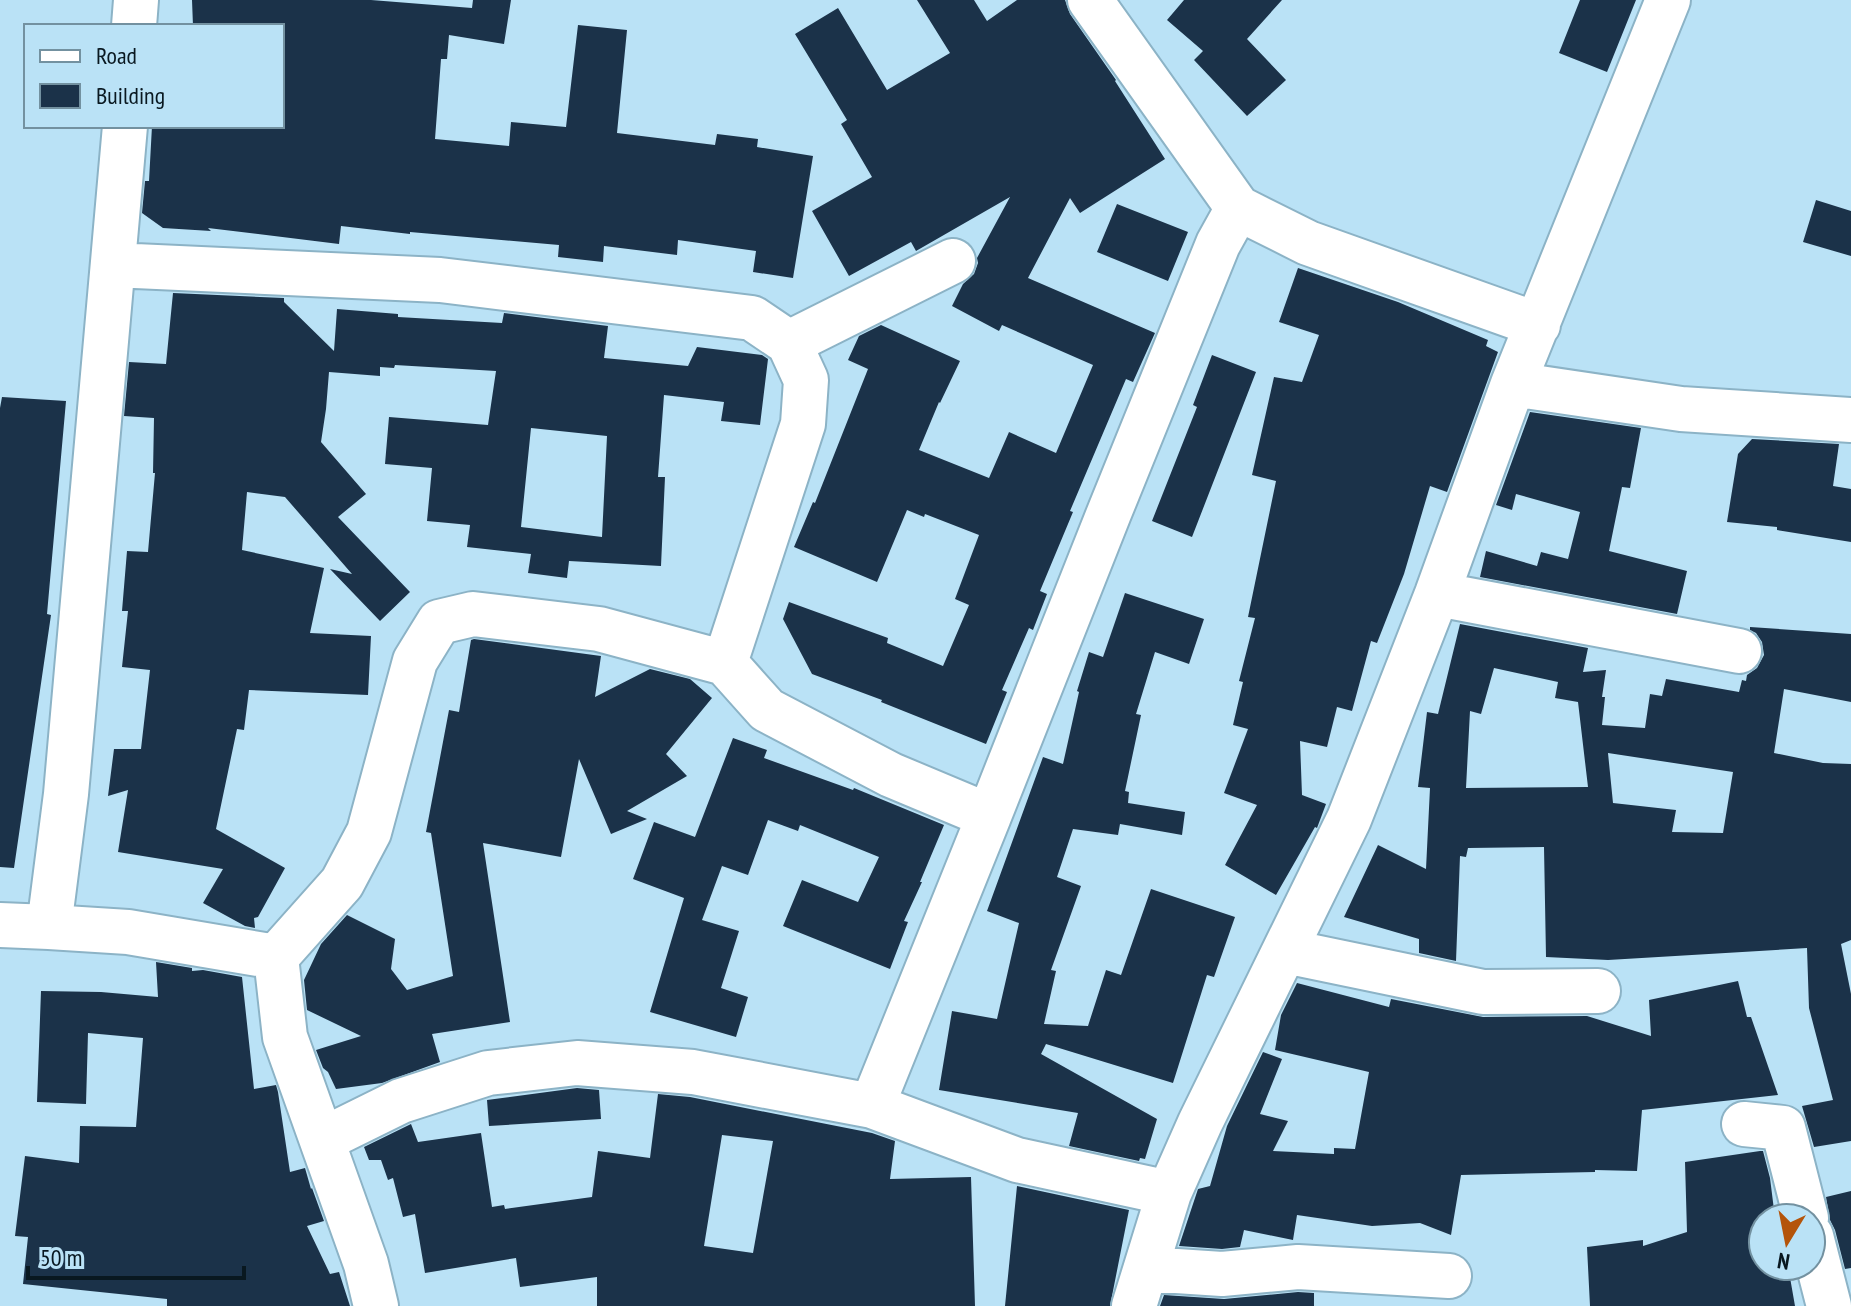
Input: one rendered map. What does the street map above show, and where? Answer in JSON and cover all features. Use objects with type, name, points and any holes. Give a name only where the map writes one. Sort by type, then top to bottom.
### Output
[{"type":"street","points":[[134,24],[136,0]]},
{"type":"street","points":[[1090,0],[1238,208],[1308,243],[1538,325]]},
{"type":"street","points":[[1449,1276],[1298,1267],[1222,1274],[1140,1287],[1169,1193],[1200,1123],[1349,819],[1437,594],[1513,384],[1668,0]]},
{"type":"street","points":[[49,927],[66,794],[125,128]]},
{"type":"street","points":[[872,1106],[1218,244],[1238,208]]},
{"type":"street","points":[[789,343],[953,261]]},
{"type":"street","points":[[113,265],[440,280],[752,318],[789,343],[806,380],[803,424],[725,663]]},
{"type":"street","points":[[1513,384],[1681,409],[1851,420]]},
{"type":"street","points":[[1437,594],[1739,651]]},
{"type":"street","points":[[376,1306],[366,1264],[285,1037],[276,957],[342,883],[369,832],[415,661],[439,622],[473,614],[599,629],[725,663],[767,710],[891,775],[989,816]]},
{"type":"street","points":[[0,925],[128,932],[276,957]]},
{"type":"street","points":[[1285,951],[1483,992],[1598,991]]},
{"type":"street","points":[[322,1140],[401,1101],[488,1073],[577,1063],[693,1072],[872,1106],[1017,1160],[1169,1193]]},
{"type":"street","points":[[1744,1124],[1783,1128],[1802,1202]]},
{"type":"street","points":[[1823,1282],[1829,1306]]},
{"type":"building","points":[[192,0],[371,0],[472,8],[473,0],[511,0],[504,44],[449,35],[447,59],[441,59],[435,139],[509,146],[511,122],[566,127],[578,25],[627,30],[617,133],[715,145],[717,134],[758,139],[757,147],[813,156],[793,278],[753,272],[756,251],[678,240],[677,255],[604,246],[603,262],[558,257],[559,245],[341,226],[339,244],[208,228],[211,231],[163,228],[142,213],[145,181],[149,181],[152,128],[284,128],[284,24],[193,24]]},
{"type":"building","points":[[917,0],[974,0],[987,21],[1017,0],[1065,0],[1070,14],[1165,159],[1080,213],[1070,198],[1028,278],[1155,333],[1133,382],[1126,379],[1070,511],[1073,512],[1040,591],[1047,594],[1033,630],[1029,628],[1002,690],[1007,692],[986,744],[812,674],[783,619],[789,602],[888,638],[887,643],[943,666],[969,605],[955,599],[979,535],[925,514],[924,517],[907,510],[877,582],[794,547],[815,503],[868,369],[848,360],[859,336],[881,325],[960,361],[919,450],[989,478],[1009,432],[1056,453],[1093,365],[1002,325],[999,331],[952,306],[963,284],[974,274],[977,258],[1010,197],[916,251],[911,242],[849,276],[812,211],[872,177],[841,124],[847,120],[795,34],[838,8],[887,90],[950,53]]},
{"type":"building","points":[[1184,0],[1282,0],[1247,39],[1286,80],[1247,116],[1194,60],[1203,51],[1167,20]]},
{"type":"building","points":[[1580,0],[1636,0],[1607,72],[1559,53]]},
{"type":"building","points":[[1816,200],[1851,211],[1851,256],[1803,242]]},
{"type":"building","points":[[1117,204],[1188,232],[1168,281],[1097,252]]},
{"type":"building","points":[[1298,268],[1398,302],[1488,340],[1486,346],[1498,352],[1447,492],[1430,486],[1404,574],[1377,643],[1371,641],[1352,711],[1337,707],[1327,747],[1300,741],[1302,795],[1326,804],[1317,828],[1276,895],[1225,865],[1257,805],[1224,793],[1248,729],[1233,725],[1243,682],[1239,681],[1255,618],[1248,617],[1276,481],[1252,475],[1274,377],[1302,382],[1319,335],[1279,322]]},
{"type":"building","points":[[173,293],[284,298],[284,302],[334,351],[337,309],[398,314],[398,317],[502,323],[504,313],[608,326],[604,358],[688,366],[697,347],[762,355],[768,359],[760,425],[721,421],[724,402],[664,395],[658,477],[665,477],[661,566],[569,561],[567,578],[528,573],[531,554],[467,547],[470,525],[427,521],[432,468],[385,464],[389,417],[488,425],[496,371],[395,365],[394,368],[380,367],[380,376],[329,372],[321,442],[366,494],[338,517],[410,592],[380,621],[330,569],[352,574],[285,497],[247,492],[242,550],[324,568],[310,633],[371,636],[368,695],[249,690],[244,730],[237,729],[216,829],[285,868],[258,917],[254,918],[255,928],[245,926],[203,903],[223,869],[118,852],[128,790],[108,796],[114,749],[141,749],[150,670],[122,667],[128,611],[122,611],[127,551],[148,552],[155,473],[154,418],[124,416],[129,362],[166,364]],"holes":[[[531,428],[607,436],[602,537],[521,527]]]},
{"type":"building","points":[[1212,355],[1256,372],[1192,537],[1152,521],[1197,407],[1193,405]]},
{"type":"building","points":[[2,397],[66,401],[47,614],[51,615],[14,868],[0,867]]},
{"type":"building","points":[[1530,412],[1641,428],[1630,488],[1622,487],[1609,551],[1687,571],[1677,614],[1480,577],[1486,551],[1537,566],[1541,552],[1568,559],[1580,512],[1516,494],[1512,510],[1496,505]]},
{"type":"building","points":[[1752,439],[1839,444],[1833,486],[1851,489],[1851,542],[1777,530],[1777,527],[1727,522],[1738,454]]},
{"type":"building","points":[[1125,593],[1204,619],[1189,664],[1155,652],[1136,714],[1141,715],[1125,791],[1129,792],[1128,803],[1185,812],[1182,835],[1120,824],[1118,835],[1073,829],[1057,877],[1081,886],[1051,970],[1056,971],[1044,1024],[1088,1026],[1106,970],[1121,975],[1151,889],[1235,917],[1214,977],[1207,975],[1173,1083],[1046,1044],[1041,1054],[1157,1119],[1145,1159],[1140,1158],[1139,1161],[1069,1146],[1078,1113],[939,1090],[952,1011],[997,1019],[1019,923],[987,911],[1043,757],[1063,764],[1077,691],[1089,652],[1103,657]]},
{"type":"building","points":[[1460,624],[1588,648],[1583,672],[1606,670],[1602,725],[1645,728],[1650,694],[1662,696],[1666,679],[1739,692],[1742,680],[1746,681],[1747,675],[1757,668],[1764,655],[1762,642],[1750,627],[1851,634],[1851,702],[1784,689],[1774,753],[1823,763],[1851,764],[1851,940],[1841,944],[1851,994],[1851,1141],[1814,1147],[1802,1106],[1833,1100],[1809,1008],[1807,948],[1608,960],[1546,957],[1544,847],[1468,848],[1466,857],[1460,856],[1456,961],[1419,953],[1419,939],[1344,917],[1378,845],[1426,869],[1430,788],[1418,787],[1427,712],[1438,714]],"holes":[[[1494,668],[1558,682],[1555,698],[1578,702],[1588,787],[1466,788],[1470,711],[1481,714]],[[1608,753],[1733,772],[1723,833],[1672,832],[1676,810],[1613,803]]]},
{"type":"building","points":[[471,640],[601,656],[595,697],[650,669],[690,679],[712,698],[666,754],[687,776],[627,811],[647,819],[611,834],[579,759],[561,857],[483,843],[510,1022],[432,1034],[440,1062],[382,1083],[336,1089],[316,1050],[361,1036],[307,1010],[304,980],[321,944],[347,915],[395,939],[391,969],[407,990],[453,976],[431,833],[426,832],[449,710],[459,712]]},
{"type":"building","points":[[733,738],[767,750],[764,758],[854,788],[944,825],[904,921],[908,922],[890,969],[783,926],[802,880],[858,902],[879,857],[800,825],[798,831],[768,820],[748,875],[722,866],[702,920],[739,931],[721,988],[748,997],[736,1037],[650,1012],[684,898],[633,879],[654,822],[695,837]]},
{"type":"building","points":[[156,962],[192,968],[192,971],[242,977],[254,1089],[276,1085],[290,1172],[305,1168],[324,1221],[307,1226],[330,1274],[339,1272],[350,1306],[167,1306],[167,1299],[23,1284],[28,1237],[15,1236],[25,1156],[79,1163],[80,1126],[136,1127],[143,1038],[88,1033],[86,1104],[37,1102],[41,991],[158,997]]},
{"type":"building","points":[[1738,981],[1747,1017],[1751,1017],[1778,1095],[1642,1110],[1637,1171],[1461,1175],[1451,1235],[1420,1223],[1372,1226],[1297,1215],[1293,1240],[1244,1230],[1240,1247],[1179,1246],[1198,1189],[1210,1186],[1227,1126],[1263,1052],[1282,1059],[1260,1114],[1288,1121],[1273,1151],[1334,1154],[1334,1148],[1355,1149],[1369,1072],[1275,1050],[1281,1015],[1297,983],[1389,1007],[1391,999],[1483,1017],[1587,1016],[1651,1036],[1649,1000]]},
{"type":"building","points":[[577,1088],[599,1090],[601,1119],[489,1126],[487,1100]]},
{"type":"building","points":[[658,1094],[690,1097],[872,1133],[895,1141],[890,1179],[971,1177],[975,1306],[597,1306],[597,1277],[520,1287],[516,1258],[425,1273],[415,1214],[403,1217],[393,1178],[388,1180],[381,1160],[369,1160],[364,1147],[411,1124],[418,1142],[481,1133],[492,1207],[504,1205],[505,1209],[592,1197],[598,1151],[650,1158]],"holes":[[[722,1135],[773,1141],[753,1253],[704,1246]]]},
{"type":"building","points":[[1763,1151],[1773,1202],[1747,1202],[1747,1282],[1791,1282],[1795,1306],[1590,1306],[1587,1247],[1643,1240],[1643,1246],[1687,1232],[1685,1162]]},
{"type":"building","points":[[1017,1186],[1129,1210],[1110,1306],[1005,1306]]},
{"type":"building","points":[[1851,1191],[1851,1268],[1845,1269],[1826,1197]]},
{"type":"building","points":[[1314,1293],[1314,1306],[1160,1306],[1164,1295],[1224,1299]]}]
